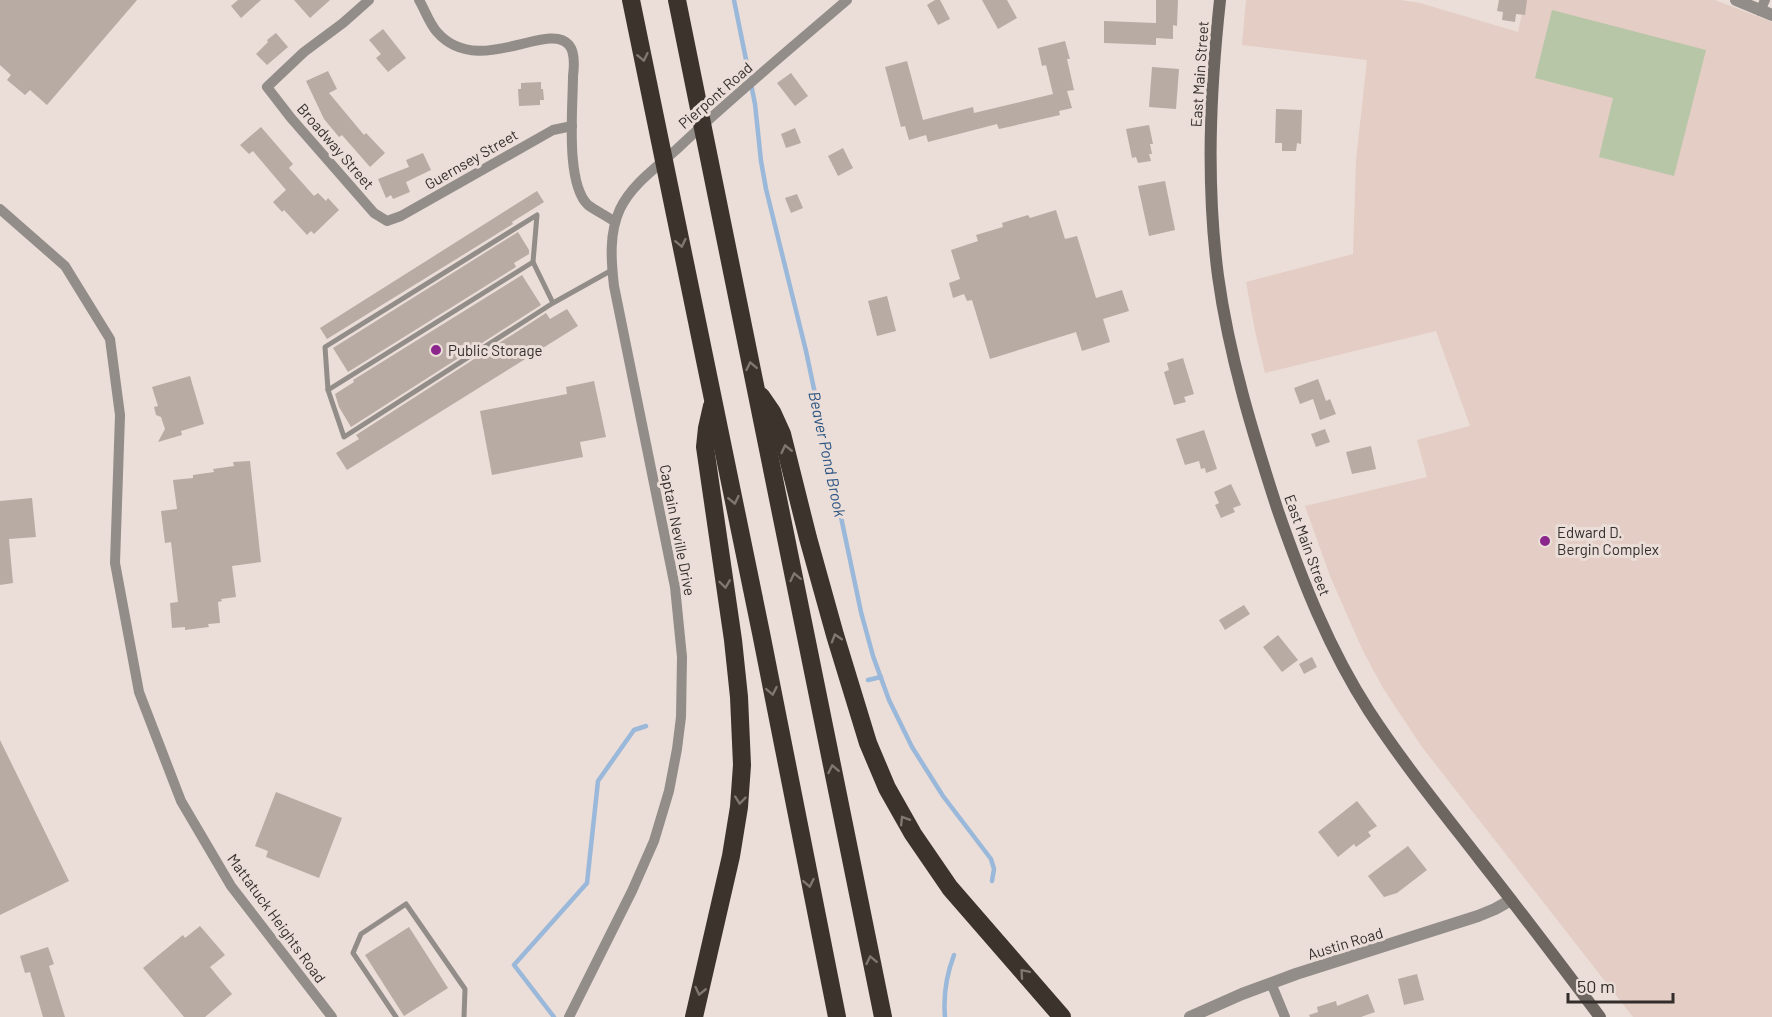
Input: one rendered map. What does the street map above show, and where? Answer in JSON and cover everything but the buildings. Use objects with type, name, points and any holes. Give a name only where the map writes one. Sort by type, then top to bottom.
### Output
[{"type":"highway","points":[[631,0],[837,1017]]},
{"type":"highway","points":[[677,0],[883,1017]]},
{"type":"highway","points":[[756,390],[772,412],[782,434],[807,538],[835,635],[868,743],[887,788],[913,834],[950,888],[1062,1017]]},
{"type":"highway","points":[[694,1017],[731,856],[741,784],[740,719],[736,669],[705,447],[713,402]]},
{"type":"main road","name":"East Main Street","points":[[1220,0],[1210,114],[1213,227],[1218,276],[1227,330],[1241,389],[1283,524],[1328,636],[1369,711],[1416,778],[1600,1017]]},
{"type":"street","name":"Broadway Street","points":[[369,0],[344,23],[304,52],[267,87],[374,213],[387,221]]},
{"type":"street","points":[[419,0],[437,32],[452,44],[466,50],[480,52],[505,49],[550,39],[561,39],[572,48],[574,68],[573,168],[580,194],[588,205],[615,222]]},
{"type":"street","points":[[1736,0],[1766,9]]},
{"type":"street","name":"Pierpont Road","points":[[615,222],[625,200],[635,188],[843,1]]},
{"type":"street","name":"Guernsey Street","points":[[387,221],[401,216],[553,130],[572,126]]},
{"type":"street","name":"Mattatuck Heights Road","points":[[0,209],[65,266],[110,339],[120,415],[115,563],[139,692],[181,801],[231,886],[332,1017]]},
{"type":"street","name":"Captain Neville Drive","points":[[569,1017],[632,891],[654,841],[669,791],[681,717],[682,657],[675,587],[612,270],[612,238],[615,222]]},
{"type":"street","name":"Austin Road","points":[[1190,1017],[1271,982],[1478,916],[1511,900]]},
{"type":"street","points":[[1271,982],[1286,1017]]},
{"type":"lane","points":[[553,303],[533,262],[537,214],[325,347],[328,390],[344,437],[553,303],[612,270]]},
{"type":"lane","points":[[328,390],[533,262]]},
{"type":"lane","points":[[396,1017],[353,952],[361,934],[406,904],[465,989],[464,1017]]},
{"type":"shaded area","name":"Edward D. Bergin Complex","points":[[1246,0],[1401,0],[1420,3],[1518,32],[1525,0],[1715,0],[1772,22],[1772,1017],[1633,1017],[1422,747],[1383,688],[1363,651],[1330,576],[1305,506],[1427,477],[1417,440],[1470,426],[1436,331],[1265,373],[1246,282],[1353,254],[1356,160],[1367,60],[1242,45]]},
{"type":"green space","points":[[1552,10],[1706,50],[1674,176],[1599,157],[1613,98],[1535,78]]},
{"type":"waterway","name":"Beaver Pond Brook","points":[[734,0],[755,104],[766,189],[806,351],[861,612],[873,656],[889,700],[912,747],[943,796],[991,859],[994,869],[992,881]]},
{"type":"waterway","points":[[868,680],[881,677]]},
{"type":"waterway","points":[[554,1017],[514,965],[587,883],[598,781],[634,730],[646,726]]},
{"type":"waterway","name":"Beaver Pond Brook","points":[[945,1017],[946,985],[954,955]]},
{"type":"place","name":"Public Storage","points":[[436,350]]},
{"type":"place","name":"Edward D. Bergin Complex","points":[[1545,541]]}]
